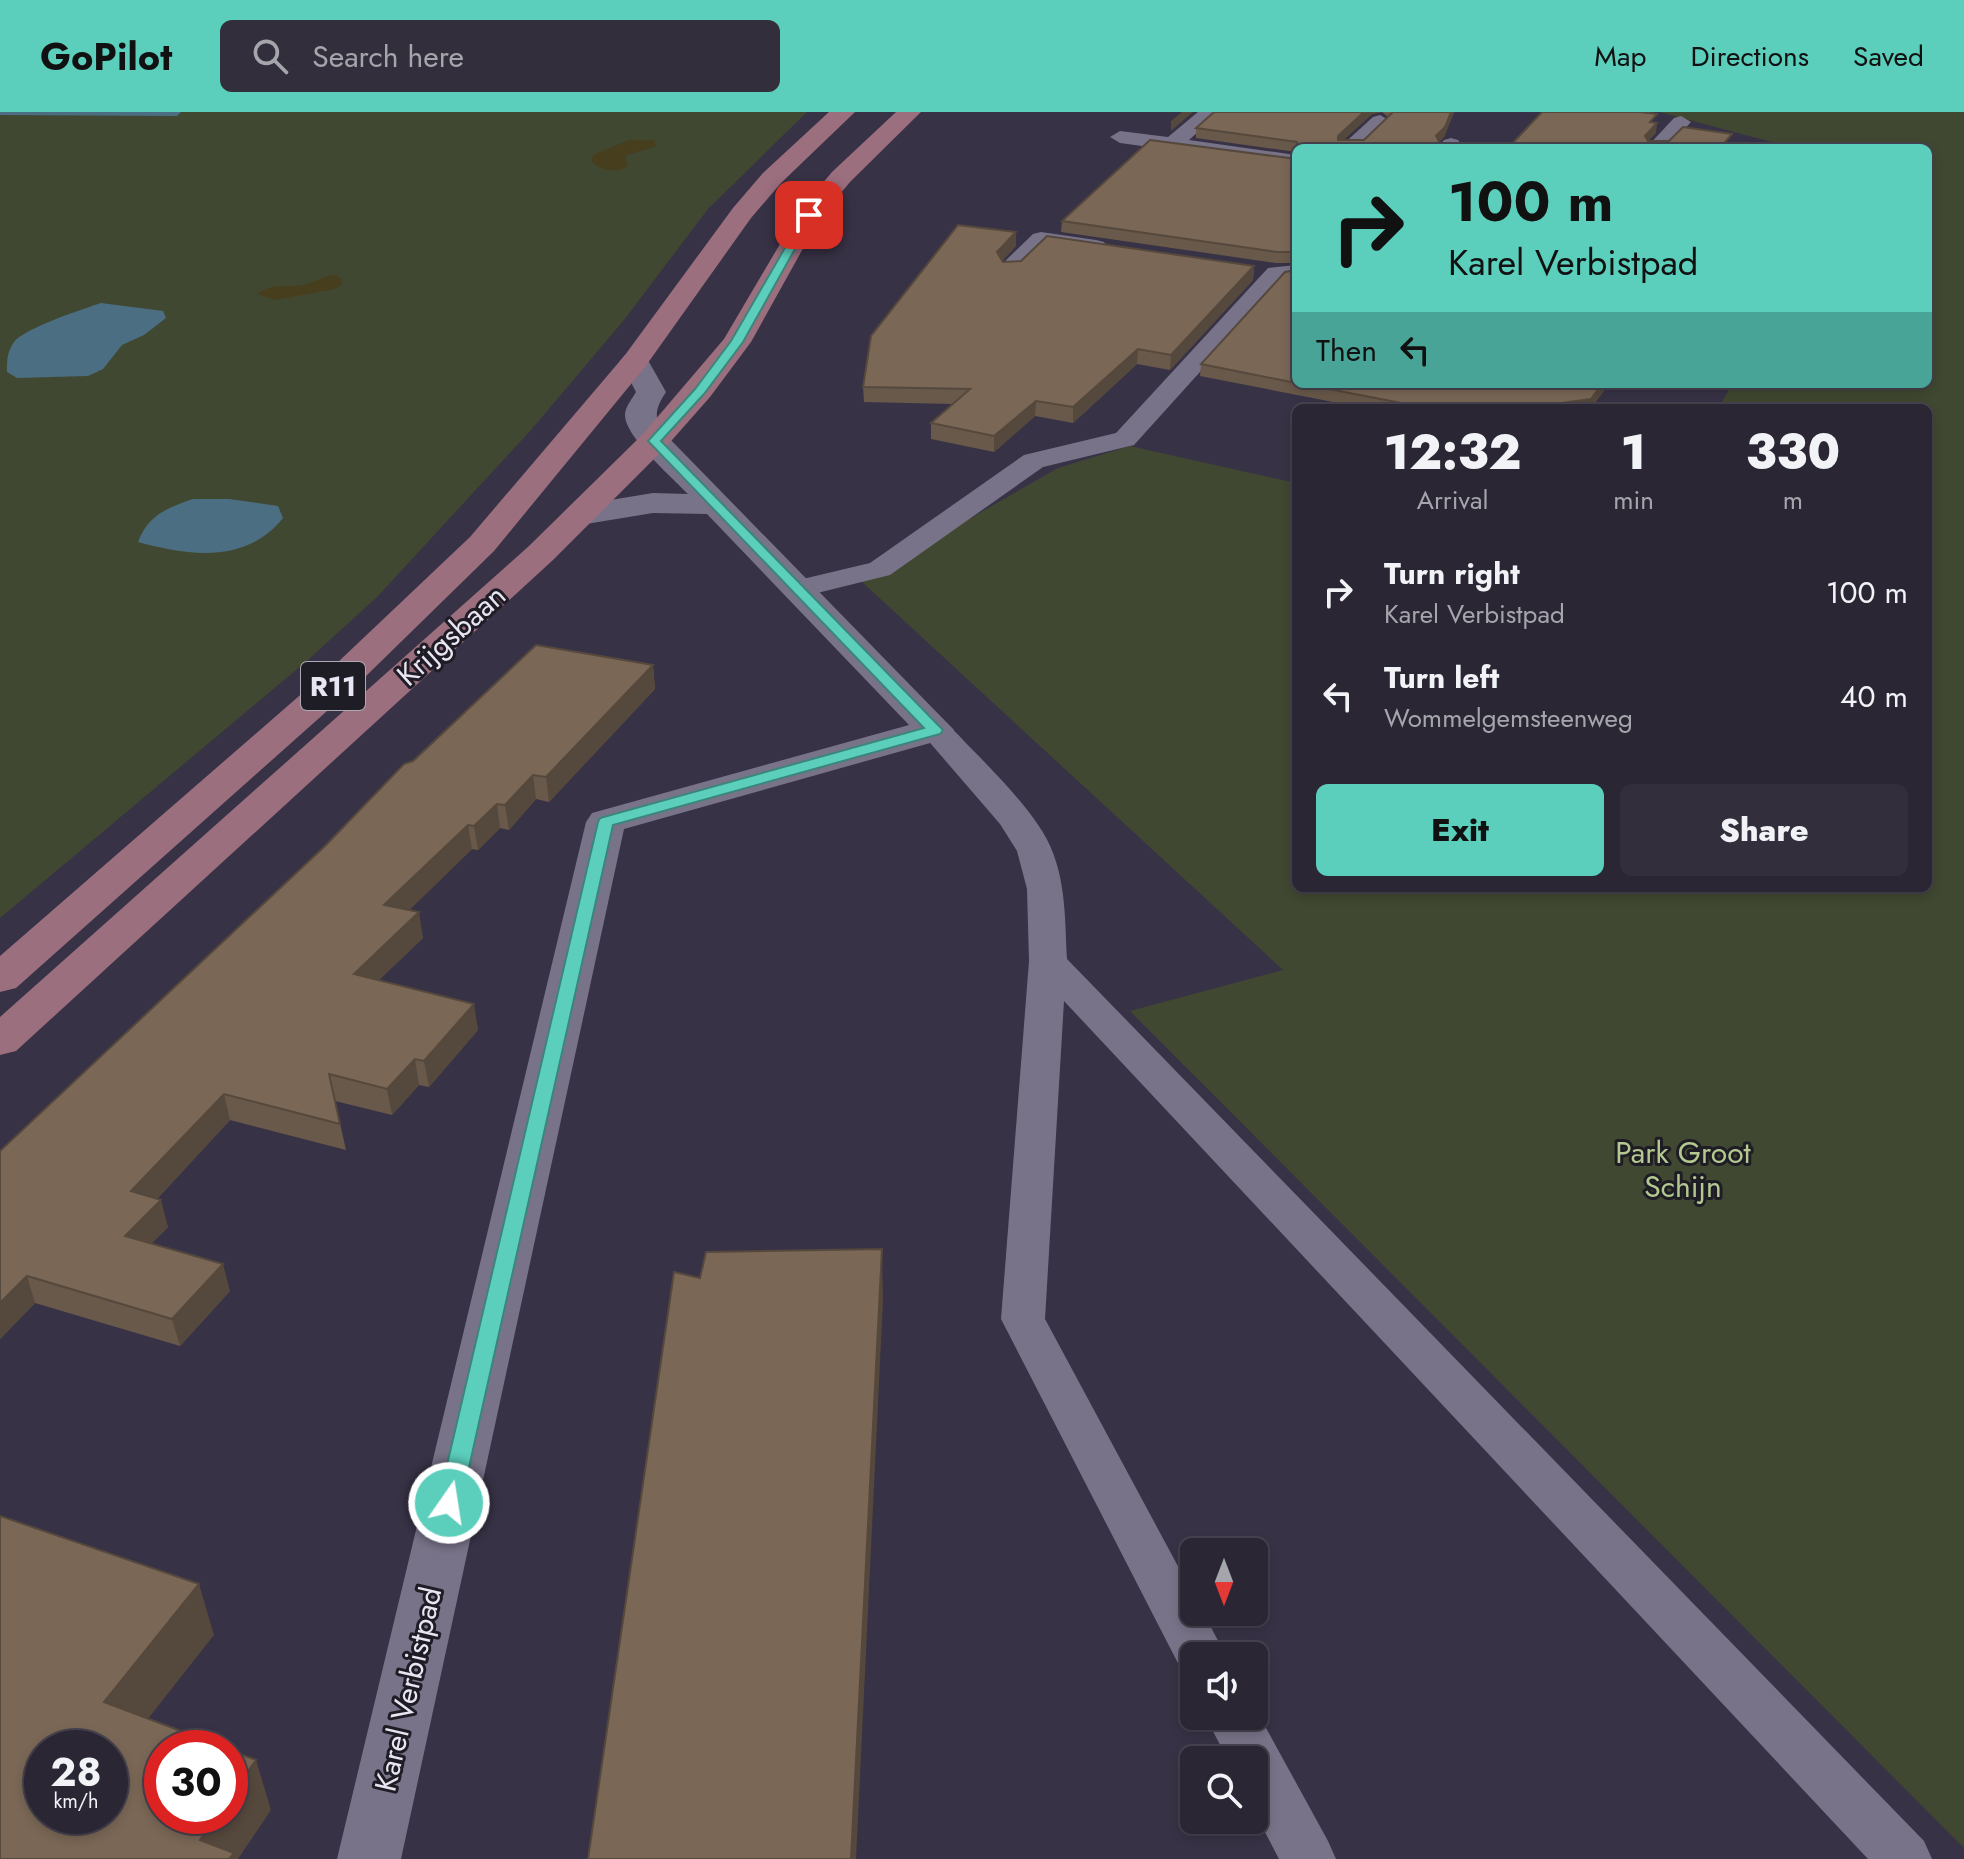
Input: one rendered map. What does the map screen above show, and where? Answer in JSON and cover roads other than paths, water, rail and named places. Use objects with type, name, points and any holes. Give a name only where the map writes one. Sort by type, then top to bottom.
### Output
[{"type":"main road","name":"Krijgsbaan","points":[[0,979],[420,606],[482,544],[635,361],[742,213],[772,178],[843,112]]},
{"type":"main road","name":"Krijgsbaan","points":[[0,1041],[580,515],[654,441],[737,342],[809,215],[841,177],[909,112]]},
{"type":"street","points":[[635,361],[651,392],[639,410],[639,419],[654,441],[935,730]]},
{"type":"street","points":[[580,515],[653,503],[718,505]]},
{"type":"street","name":"Karel Verbistpad","points":[[369,1859],[606,822],[935,730]]},
{"type":"lane","points":[[1172,144],[1210,112]]},
{"type":"lane","points":[[1354,144],[1380,121]]},
{"type":"lane","points":[[1660,144],[1681,122]]},
{"type":"lane","points":[[1120,137],[1292,160]]},
{"type":"lane","points":[[1011,268],[1041,239],[1119,251]]},
{"type":"lane","points":[[1245,269],[1286,273]]},
{"type":"lane","points":[[797,589],[880,569],[1034,461],[1125,439],[1286,273]]},
{"type":"lane","points":[[935,730],[1014,818],[1035,851],[1045,889],[1048,961],[1023,1319],[1193,1642]]},
{"type":"lane","points":[[1048,961],[1904,1859]]},
{"type":"lane","points":[[1239,1730],[1308,1859]]},
{"type":"water","points":[[0,112],[181,112],[177,116],[0,115]]},
{"type":"water","points":[[101,303],[163,311],[166,318],[144,335],[122,345],[103,369],[88,376],[17,378],[7,372],[10,349],[20,337]]},
{"type":"water","points":[[193,499],[229,499],[278,506],[283,518],[268,533],[234,550],[197,553],[138,542],[153,519]]},
{"type":"park label","name":"Park Groot Schijn","points":[[1683,1169]]}]
